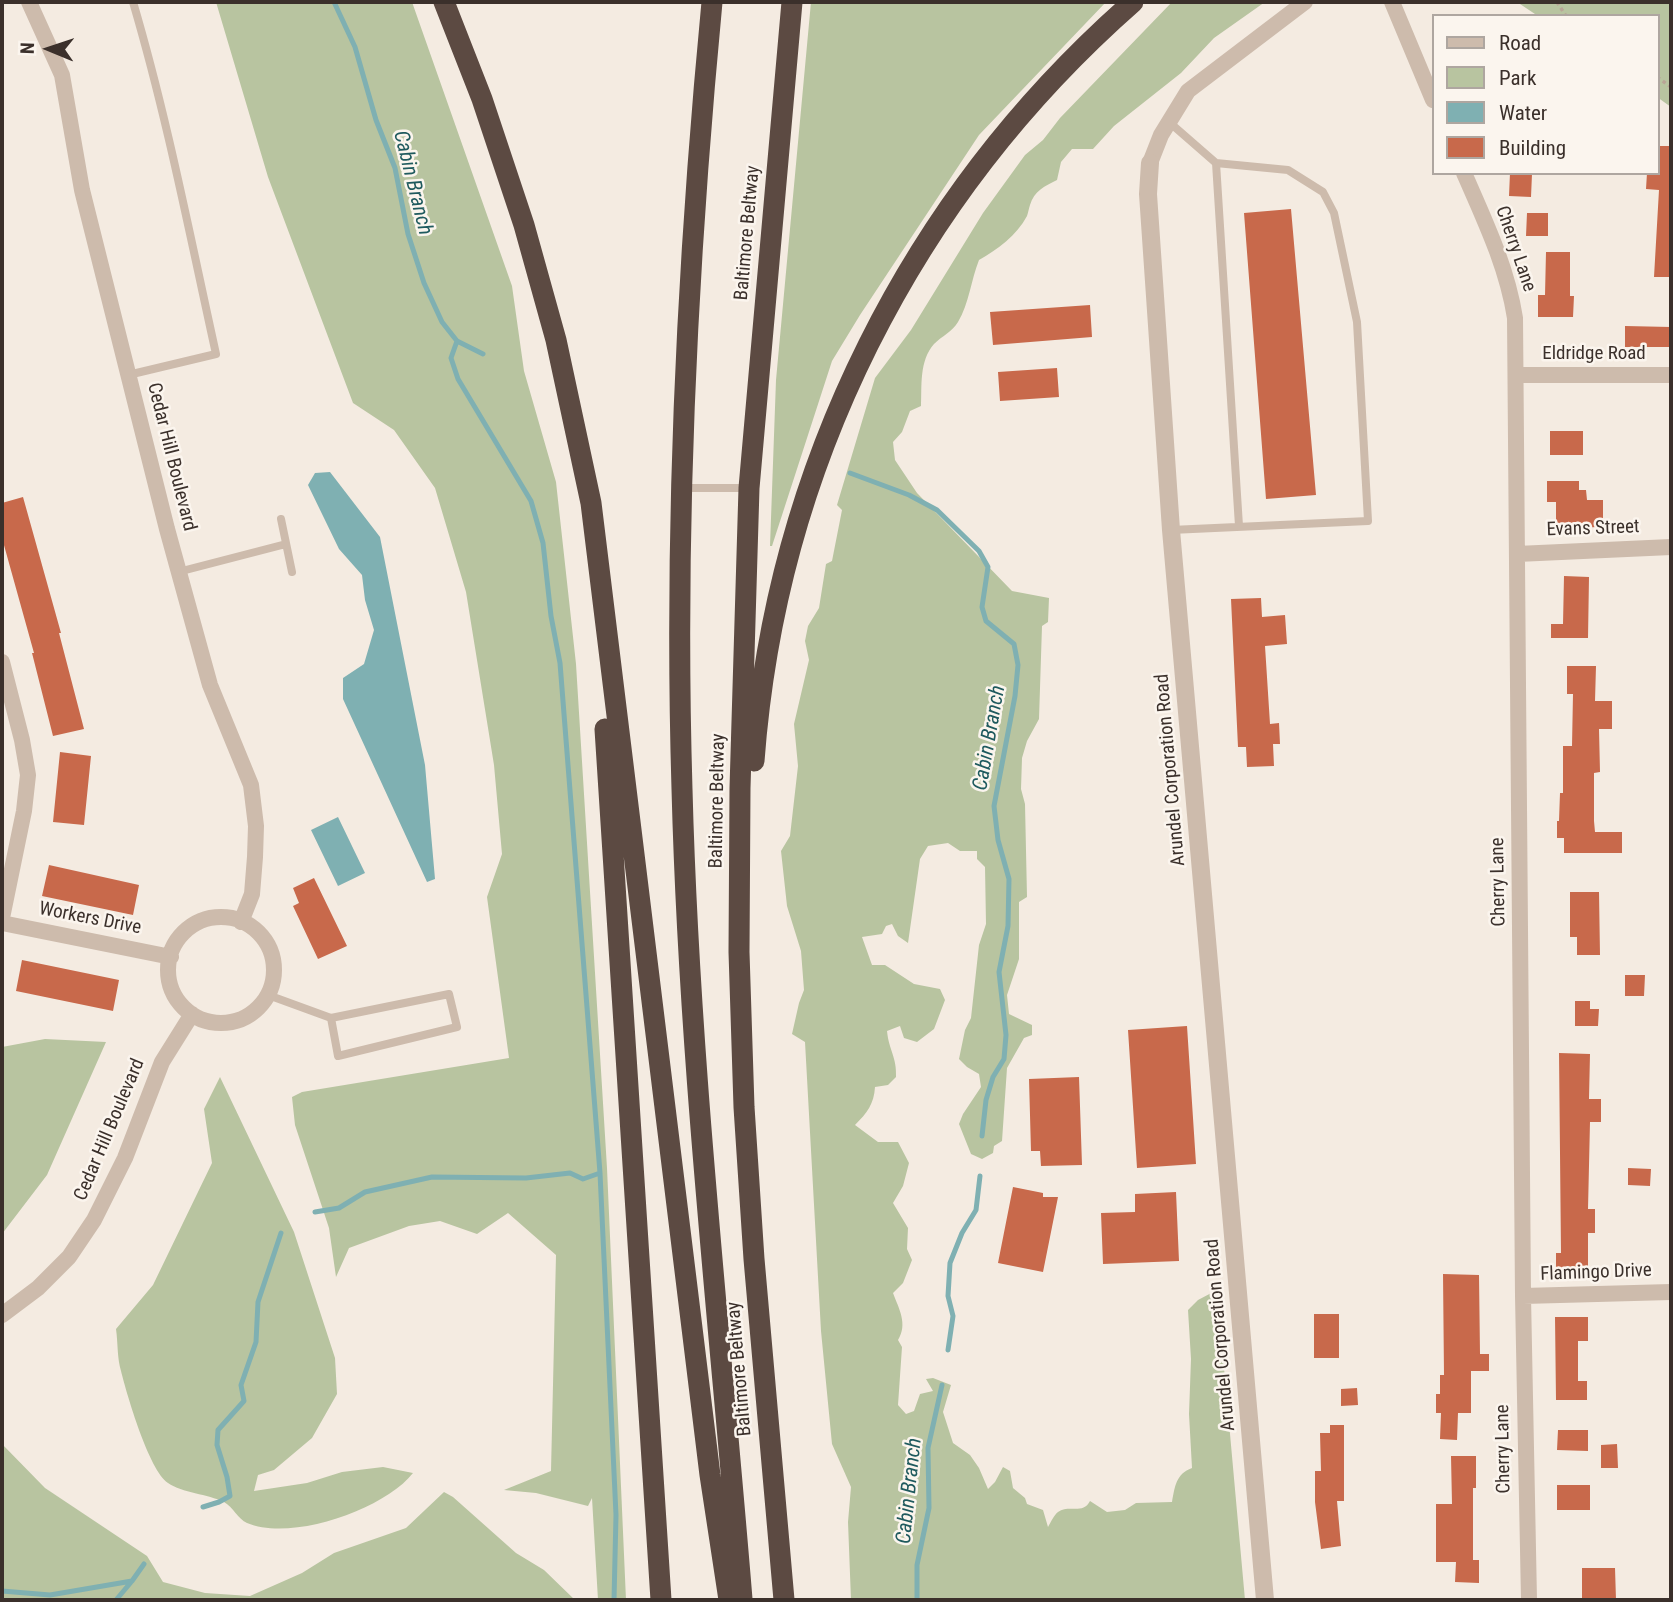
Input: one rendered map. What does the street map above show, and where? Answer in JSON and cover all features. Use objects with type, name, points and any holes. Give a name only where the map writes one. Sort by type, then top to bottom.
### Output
[{"type":"highway","points":[[444,2],[482,99],[524,225],[556,340],[591,503],[710,1475],[729,1600]]},
{"type":"highway","name":"Baltimore Beltway","points":[[712,2],[692,242],[681,488],[682,789],[689,955],[701,1133],[742,1600]]},
{"type":"highway","name":"Baltimore Beltway","points":[[784,1600],[754,1259],[744,1107],[739,952],[740,788],[749,488],[792,2]]},
{"type":"highway","points":[[739,952],[756,729],[763,672],[788,553],[804,498],[831,426],[868,342],[900,282],[941,216],[1041,93],[1102,29],[1133,2]]},
{"type":"highway","points":[[591,503],[661,1600]]},
{"type":"street","name":"Cedar Hill Boulevard","points":[[29,2],[62,75],[82,190],[209,685],[251,785],[256,826],[255,857],[252,894],[241,922]]},
{"type":"street","name":"Arundel Corporation Road","points":[[1265,1600],[1171,530],[1148,194],[1150,163],[1168,121],[1188,92],[1305,2]]},
{"type":"street","points":[[1392,2],[1432,98]]},
{"type":"street","name":"Cherry Lane","points":[[1465,175],[1499,256],[1510,289],[1515,318],[1528,1600]]},
{"type":"street","name":"Eldridge Road","points":[[1516,375],[1671,375]]},
{"type":"street","name":"Evans Street","points":[[1517,554],[1671,547]]},
{"type":"street","points":[[2,662],[8,709],[28,775],[24,811],[2,921]]},
{"type":"street","points":[[213,918],[229,918],[241,922],[259,933],[269,946],[274,962],[274,979],[268,995],[252,1013],[229,1023],[213,1023],[192,1014],[174,995],[169,979],[171,957],[174,947],[184,933],[197,923],[213,918]]},
{"type":"street","name":"Workers Drive","points":[[2,921],[171,957]]},
{"type":"street","name":"Cedar Hill Boulevard","points":[[2,1315],[38,1288],[69,1258],[94,1220],[125,1158],[143,1105],[162,1062],[192,1014]]},
{"type":"street","name":"Flamingo Drive","points":[[1523,1296],[1671,1292]]},
{"type":"lane","points":[[128,375],[216,354],[180,188],[133,2]]},
{"type":"lane","points":[[1168,121],[1216,163],[1288,170],[1322,192],[1334,214],[1357,322],[1368,521],[1171,530]]},
{"type":"lane","points":[[1216,163],[1239,527]]},
{"type":"lane","points":[[681,488],[749,488]]},
{"type":"lane","points":[[281,519],[292,572]]},
{"type":"lane","points":[[178,572],[286,544]]},
{"type":"lane","points":[[268,995],[331,1017],[449,993],[457,1027],[338,1056],[331,1017]]},
{"type":"green space","points":[[216,2],[412,2],[512,286],[524,371],[556,482],[576,664],[607,1168],[626,1600],[598,1600],[592,1498],[588,1506],[536,1493],[504,1490],[551,1471],[556,1255],[508,1213],[477,1234],[440,1221],[409,1226],[349,1248],[336,1277],[329,1228],[295,1125],[292,1097],[302,1092],[509,1058],[487,897],[502,854],[494,765],[466,592],[435,488],[394,430],[353,403],[268,177]]},
{"type":"green space","points":[[811,2],[1106,2],[979,135],[860,315],[832,361],[770,546],[776,380]]},
{"type":"green space","points":[[1172,2],[1265,2],[1214,38],[1181,73],[1114,126],[1093,149],[1072,149],[1061,162],[1057,180],[1034,196],[1027,216],[1018,229],[999,247],[979,260],[965,308],[958,322],[934,344],[926,358],[922,374],[921,406],[910,411],[902,432],[893,442],[895,460],[917,493],[1012,591],[1049,598],[1048,622],[1042,626],[1039,719],[1027,741],[1022,758],[1021,789],[1025,804],[1027,897],[1019,902],[1019,959],[1007,995],[1009,1014],[1032,1025],[1032,1035],[1024,1038],[1007,1068],[1002,1141],[994,1146],[993,1153],[982,1159],[971,1154],[959,1124],[981,1087],[979,1074],[959,1059],[965,1030],[971,1018],[979,945],[986,924],[985,867],[977,859],[977,851],[960,851],[948,843],[928,846],[920,859],[908,943],[898,936],[892,924],[886,926],[882,934],[862,937],[872,965],[885,965],[914,984],[940,989],[945,1000],[934,1029],[917,1042],[904,1038],[900,1026],[887,1031],[896,1077],[888,1085],[875,1087],[869,1108],[855,1125],[878,1142],[898,1142],[909,1163],[903,1186],[893,1203],[908,1228],[907,1249],[912,1260],[903,1283],[893,1293],[902,1322],[898,1340],[902,1347],[898,1405],[906,1414],[914,1411],[920,1394],[933,1391],[926,1379],[933,1378],[951,1385],[943,1412],[953,1443],[970,1455],[988,1489],[1003,1467],[1010,1471],[1013,1488],[1025,1498],[1027,1504],[1043,1510],[1048,1527],[1058,1512],[1080,1509],[1090,1501],[1107,1512],[1125,1510],[1136,1503],[1172,1502],[1179,1477],[1192,1468],[1188,1310],[1198,1300],[1217,1290],[1245,1600],[851,1600],[848,1522],[851,1487],[832,1444],[821,1331],[805,1042],[792,1034],[804,990],[801,951],[787,906],[781,851],[790,836],[798,766],[794,724],[809,660],[805,641],[808,626],[819,608],[826,564],[832,561],[842,510],[837,505],[875,378],[911,330],[983,213],[1025,155],[1043,140],[1060,118]]},
{"type":"green space","points":[[1517,2],[1671,2],[1671,107],[1659,98],[1659,14],[1535,14]]},
{"type":"green space","points":[[45,1039],[106,1042],[47,1175],[2,1234],[2,1047]]},
{"type":"green space","points":[[220,1077],[294,1232],[335,1358],[337,1394],[312,1438],[274,1470],[258,1475],[254,1491],[307,1483],[342,1472],[383,1467],[413,1473],[382,1499],[336,1519],[312,1525],[266,1528],[247,1523],[224,1502],[168,1483],[146,1448],[133,1414],[120,1366],[116,1329],[153,1285],[212,1163],[204,1109]]},
{"type":"green space","points":[[2,1444],[45,1488],[147,1556],[163,1582],[205,1593],[250,1596],[302,1573],[334,1553],[406,1528],[444,1492],[516,1553],[544,1570],[575,1600],[2,1600]]},
{"type":"water","points":[[330,472],[380,537],[425,765],[435,879],[427,882],[343,699],[343,678],[364,664],[374,630],[365,600],[362,575],[339,549],[308,485],[315,473]]},
{"type":"water","points":[[338,817],[365,873],[338,886],[311,830]]},
{"type":"building","points":[[1659,146],[1671,146],[1671,277],[1654,277],[1659,190],[1646,189],[1647,175],[1659,175]]},
{"type":"building","points":[[1510,175],[1532,175],[1531,197],[1509,196]]},
{"type":"building","points":[[1291,209],[1316,495],[1266,499],[1244,213]]},
{"type":"building","points":[[1527,213],[1548,213],[1548,236],[1526,236]]},
{"type":"building","points":[[1546,252],[1570,252],[1573,317],[1538,317],[1538,295],[1545,295]]},
{"type":"building","points":[[1090,305],[1092,337],[993,345],[990,312]]},
{"type":"building","points":[[1625,326],[1671,327],[1671,347],[1625,347]]},
{"type":"building","points":[[1057,368],[1059,397],[1000,401],[998,372]]},
{"type":"building","points":[[1550,431],[1583,431],[1583,455],[1550,455]]},
{"type":"building","points":[[1547,481],[1579,481],[1579,490],[1586,490],[1587,500],[1603,500],[1603,527],[1556,528],[1556,502],[1547,502]]},
{"type":"building","points":[[23,497],[61,633],[84,729],[53,736],[34,653],[2,538],[2,503]]},
{"type":"building","points":[[1564,576],[1589,577],[1588,638],[1551,638],[1551,624],[1563,624]]},
{"type":"building","points":[[1261,598],[1262,617],[1285,615],[1287,644],[1265,646],[1270,724],[1279,723],[1280,744],[1273,744],[1274,766],[1247,767],[1246,747],[1238,747],[1231,599]]},
{"type":"building","points":[[1567,666],[1596,666],[1595,701],[1612,701],[1612,729],[1599,729],[1600,772],[1594,773],[1594,821],[1595,832],[1622,832],[1622,853],[1564,853],[1564,838],[1557,838],[1560,793],[1563,793],[1563,746],[1572,746],[1573,694],[1567,694]]},
{"type":"building","points":[[60,752],[91,756],[84,825],[53,822]]},
{"type":"building","points":[[49,865],[139,885],[133,915],[42,896]]},
{"type":"building","points":[[314,878],[347,946],[318,959],[293,906],[299,903],[293,888]]},
{"type":"building","points":[[1570,892],[1599,892],[1600,955],[1577,955],[1577,937],[1570,937]]},
{"type":"building","points":[[22,960],[119,980],[113,1011],[16,991]]},
{"type":"building","points":[[1625,975],[1645,975],[1644,996],[1625,996]]},
{"type":"building","points":[[1575,1001],[1590,1001],[1590,1009],[1599,1009],[1598,1026],[1575,1026]]},
{"type":"building","points":[[1187,1026],[1196,1164],[1137,1168],[1128,1030]]},
{"type":"building","points":[[1559,1053],[1590,1054],[1589,1099],[1601,1099],[1601,1122],[1590,1122],[1588,1209],[1595,1209],[1595,1233],[1588,1233],[1588,1273],[1556,1273],[1556,1253],[1561,1253]]},
{"type":"building","points":[[1079,1077],[1082,1165],[1041,1166],[1040,1151],[1031,1151],[1029,1079]]},
{"type":"building","points":[[1628,1168],[1651,1169],[1650,1186],[1628,1185]]},
{"type":"building","points":[[1013,1187],[1043,1193],[1043,1197],[1058,1197],[1043,1272],[998,1263]]},
{"type":"building","points":[[1176,1192],[1179,1261],[1103,1264],[1101,1213],[1135,1212],[1135,1194]]},
{"type":"building","points":[[1443,1274],[1479,1275],[1480,1354],[1489,1354],[1489,1371],[1471,1371],[1471,1413],[1458,1413],[1457,1440],[1440,1439],[1441,1413],[1436,1413],[1440,1375],[1444,1375]]},
{"type":"building","points":[[1314,1314],[1339,1314],[1339,1358],[1314,1358]]},
{"type":"building","points":[[1555,1317],[1588,1317],[1588,1341],[1578,1341],[1578,1381],[1587,1381],[1587,1400],[1556,1400]]},
{"type":"building","points":[[1357,1388],[1358,1405],[1341,1406],[1341,1389]]},
{"type":"building","points":[[1330,1425],[1344,1425],[1344,1501],[1337,1501],[1341,1546],[1321,1549],[1315,1502],[1315,1471],[1321,1471],[1320,1433],[1330,1433]]},
{"type":"building","points":[[1558,1430],[1588,1430],[1588,1451],[1557,1450]]},
{"type":"building","points":[[1617,1444],[1618,1468],[1601,1468],[1601,1445]]},
{"type":"building","points":[[1451,1456],[1476,1456],[1473,1560],[1479,1560],[1479,1583],[1455,1582],[1456,1562],[1436,1562],[1436,1504],[1452,1504]]},
{"type":"building","points":[[1557,1485],[1590,1485],[1590,1510],[1557,1510]]},
{"type":"building","points":[[1582,1568],[1615,1568],[1616,1600],[1582,1600]]},
{"type":"waterway","name":"Cabin Branch","points":[[334,2],[355,47],[376,120],[395,168],[408,234],[424,283],[442,322],[457,341],[483,354]]},
{"type":"waterway","points":[[457,341],[451,358],[458,379],[531,501],[543,543],[551,616],[560,663],[600,1173],[616,1515],[614,1600]]},
{"type":"waterway","name":"Cabin Branch","points":[[850,473],[909,495],[937,510],[979,551],[988,567],[982,607],[986,621],[1014,644],[1018,665],[1015,696],[994,806],[998,840],[1009,879],[1008,926],[999,972],[1006,1035],[1004,1059],[993,1077],[986,1100],[982,1136]]},
{"type":"waterway","points":[[315,1212],[339,1208],[365,1192],[432,1177],[526,1178],[570,1173],[583,1179],[600,1173]]},
{"type":"waterway","name":"Cabin Branch","points":[[948,1350],[953,1316],[948,1296],[950,1263],[962,1233],[976,1210],[980,1176]]},
{"type":"waterway","points":[[203,1507],[230,1496],[217,1445],[218,1430],[244,1401],[241,1385],[256,1342],[258,1302],[281,1233]]},
{"type":"waterway","name":"Cabin Branch","points":[[917,1600],[917,1565],[929,1508],[928,1448],[942,1385]]},
{"type":"waterway","points":[[2,1591],[50,1595],[132,1581],[144,1564]]},
{"type":"waterway","points":[[116,1600],[132,1581]]}]
